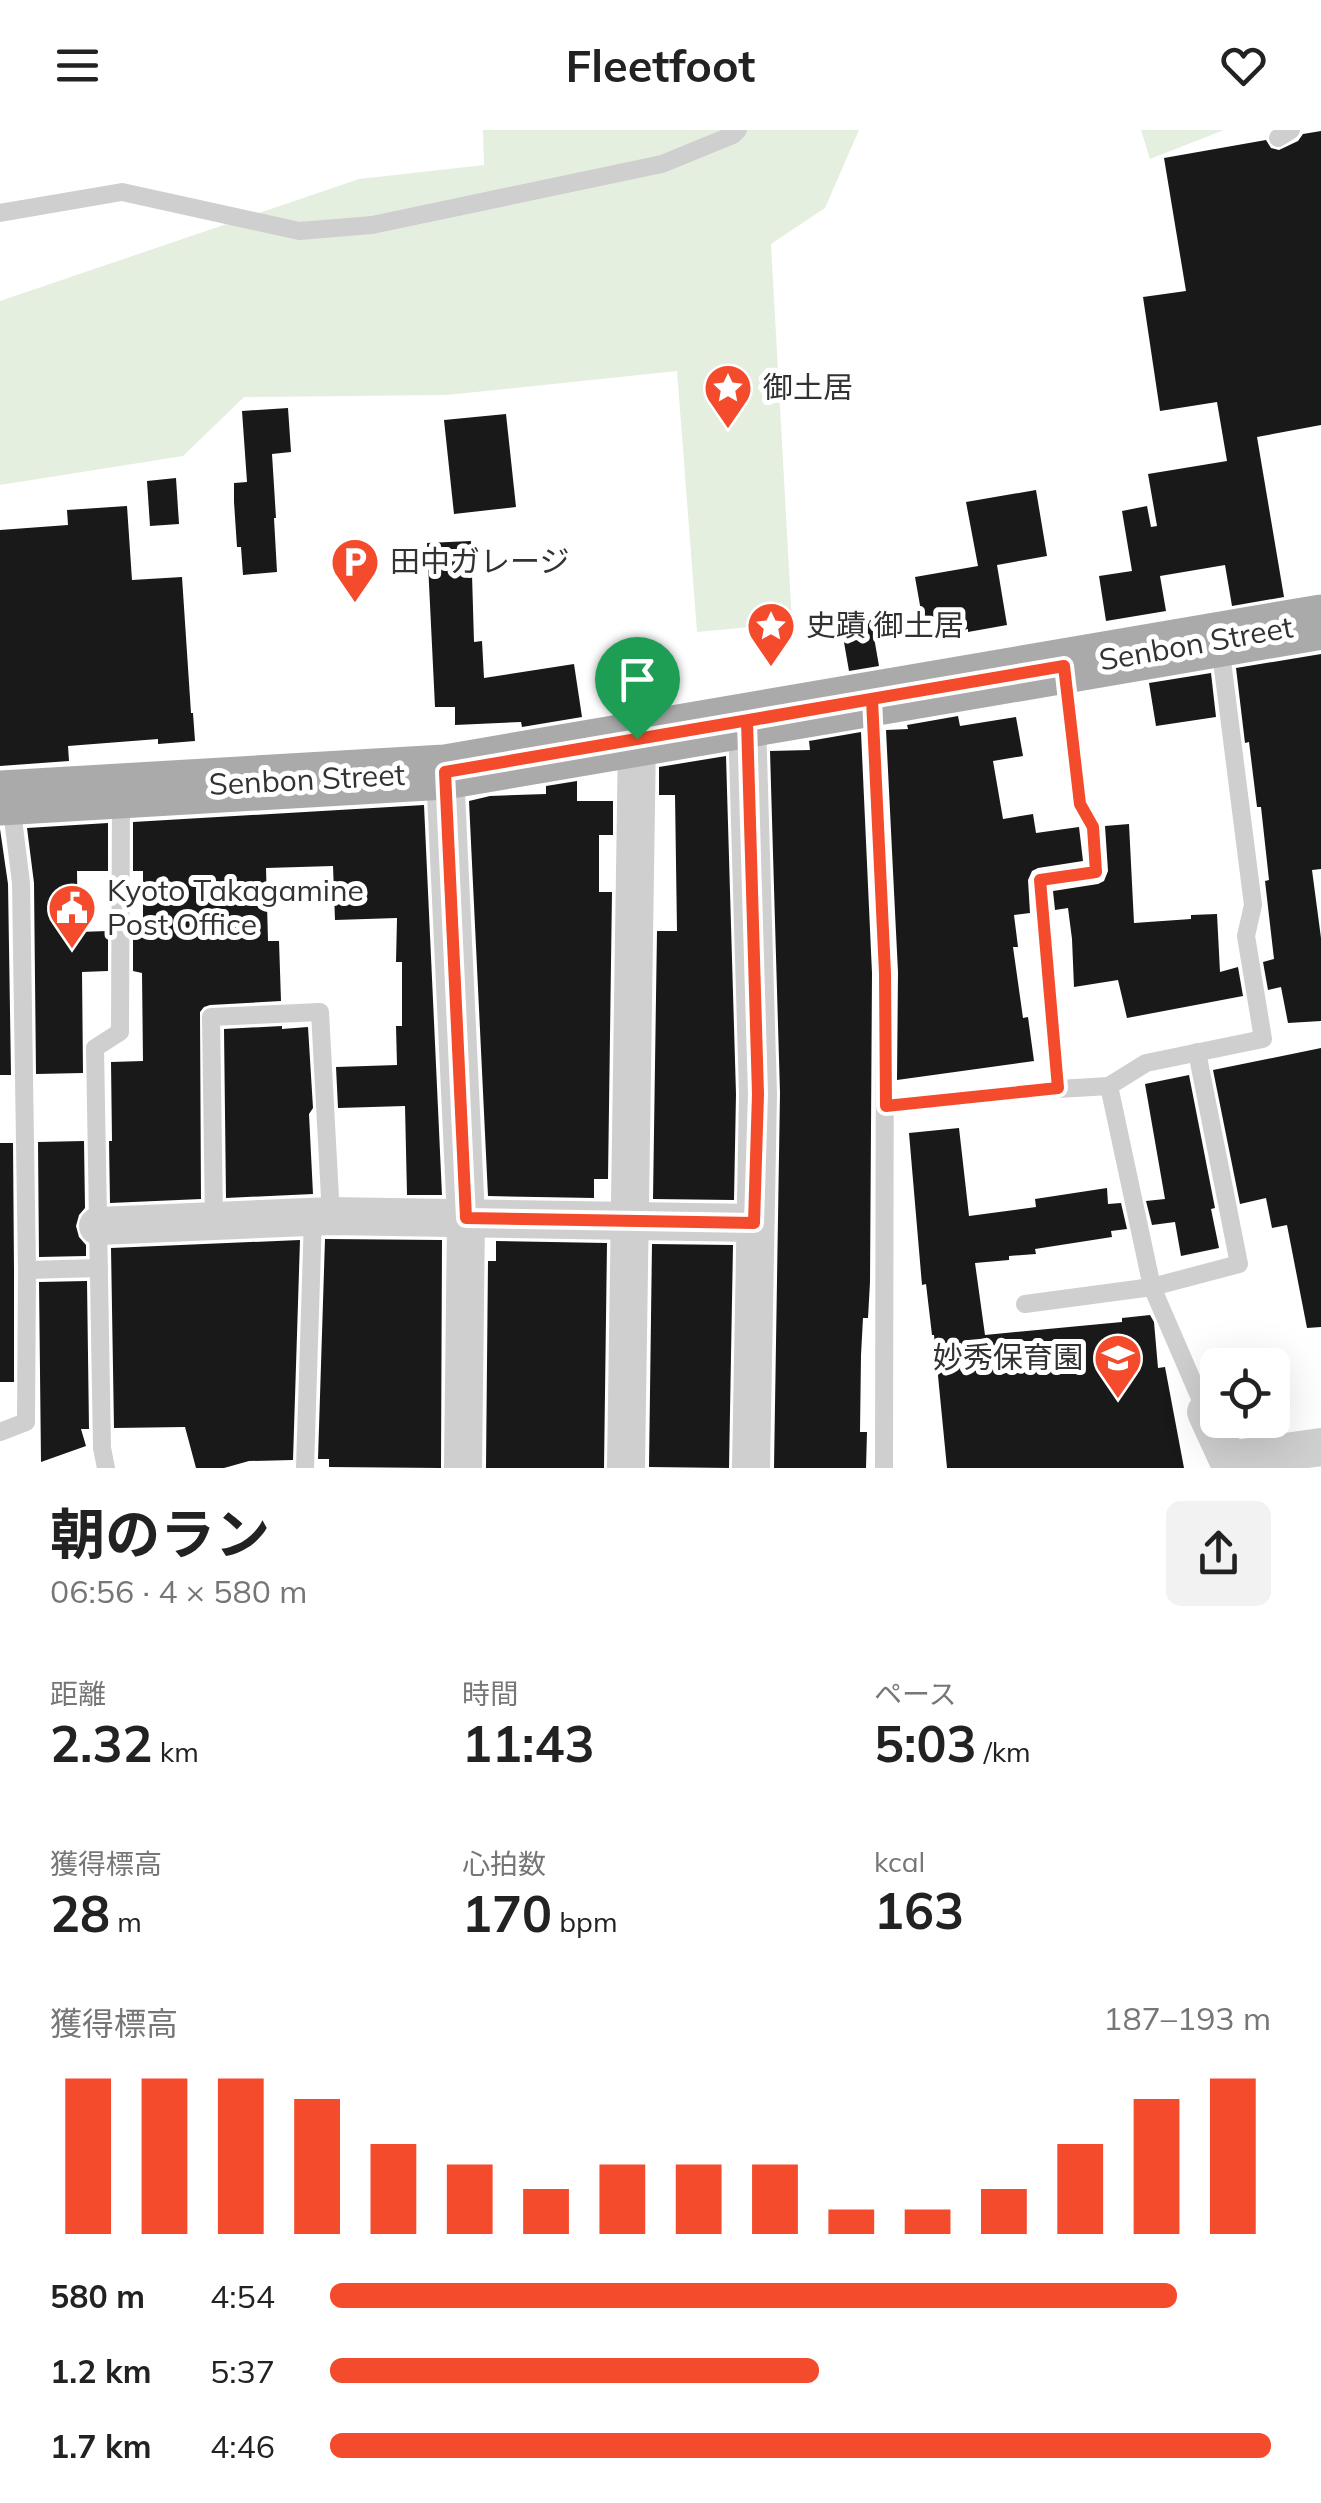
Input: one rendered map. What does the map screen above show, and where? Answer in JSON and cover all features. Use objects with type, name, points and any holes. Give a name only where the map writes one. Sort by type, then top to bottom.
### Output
[{"type":"main road","name":"Senbon Street","points":[[5,798],[445,772],[1321,622]]},
{"type":"street","points":[[747,721],[758,1094],[751,1468]]},
{"type":"street","points":[[626,1468],[637,739]]},
{"type":"street","points":[[445,772],[466,1218],[463,1468]]},
{"type":"street","points":[[98,1226],[322,1216],[754,1223]]},
{"type":"street","points":[[1218,1438],[1228,1460],[1321,1447]]},
{"type":"lane","points":[[0,213],[122,192],[298,231],[372,225],[662,164],[738,130]]},
{"type":"lane","points":[[886,1106],[1109,1086],[1146,1063],[1263,1039],[1246,936],[1252,905],[1220,640]]},
{"type":"lane","points":[[1058,1088],[1040,880],[1096,872],[1093,827],[1080,804],[1064,666]]},
{"type":"lane","points":[[872,699],[885,973],[884,1468]]},
{"type":"lane","points":[[106,1468],[102,1448],[95,1048],[120,1032],[121,791]]},
{"type":"lane","points":[[0,1432],[26,1422],[21,883],[5,798]]},
{"type":"lane","points":[[214,1221],[211,1017],[320,1012],[322,1216],[299,1466]]},
{"type":"lane","points":[[1025,1304],[1152,1287],[1238,1264],[1197,1052]]},
{"type":"lane","points":[[1109,1086],[1152,1287],[1200,1398]]},
{"type":"lane","points":[[27,1270],[99,1268]]},
{"type":"green space","points":[[483,130],[859,130],[825,208],[771,244],[792,623],[697,632],[677,371],[447,395],[244,397],[183,456],[0,485],[0,301],[359,179],[484,165]]},
{"type":"green space","points":[[1141,130],[1224,130],[1150,159]]},
{"type":"building","points":[[1321,131],[1321,425],[1257,437],[1284,597],[1232,606],[1225,565],[1160,576],[1166,611],[1106,621],[1099,576],[1132,571],[1122,511],[1147,506],[1151,527],[1157,526],[1148,474],[1227,461],[1217,402],[1160,411],[1143,297],[1186,291],[1164,158],[1266,140],[1271,148],[1279,150],[1298,141],[1303,134]]},
{"type":"building","points":[[288,408],[291,452],[272,454],[277,572],[243,575],[234,502],[234,483],[247,482],[242,411]]},
{"type":"building","points":[[506,414],[516,507],[454,514],[444,420]]},
{"type":"building","points":[[176,478],[179,524],[150,526],[147,481]]},
{"type":"building","points":[[1036,490],[1047,556],[997,565],[1007,625],[940,634],[939,626],[924,628],[915,577],[978,566],[966,502]]},
{"type":"building","points":[[127,506],[132,580],[182,577],[195,741],[158,744],[158,739],[68,746],[69,761],[0,766],[0,530],[68,525],[67,510]]},
{"type":"building","points":[[471,541],[474,642],[482,641],[484,678],[574,664],[582,717],[522,727],[521,722],[455,725],[455,707],[435,707],[427,543]]},
{"type":"building","points":[[871,620],[879,666],[849,671],[841,625]]},
{"type":"building","points":[[1321,654],[1321,869],[1312,870],[1321,938],[1321,1021],[1288,1023],[1281,987],[1268,990],[1263,962],[1274,959],[1265,881],[1269,880],[1261,807],[1257,807],[1249,742],[1245,743],[1236,668]]},
{"type":"building","points":[[1211,673],[1216,717],[1156,726],[1149,683]]},
{"type":"building","points":[[958,716],[960,726],[1016,717],[1023,756],[993,761],[1003,819],[1033,814],[1036,833],[1079,827],[1083,861],[1032,871],[1028,880],[1030,913],[1014,915],[1018,947],[1013,947],[1023,1018],[1028,1017],[1034,1061],[897,1080],[898,972],[886,730],[908,729],[907,725]]},
{"type":"building","points":[[861,732],[872,973],[870,1282],[868,1318],[863,1318],[860,1432],[867,1432],[866,1468],[774,1468],[780,1093],[770,751],[810,750],[809,741]]},
{"type":"building","points":[[726,756],[736,1094],[734,1200],[653,1199],[657,931],[677,931],[675,795],[659,795],[659,767]]},
{"type":"building","points":[[577,781],[577,801],[613,801],[613,835],[599,835],[599,892],[612,892],[608,1179],[594,1179],[594,1198],[488,1196],[469,801],[490,796],[546,794],[546,786]]},
{"type":"building","points":[[424,805],[442,1195],[407,1195],[405,1106],[338,1108],[336,1067],[397,1065],[396,1026],[402,1026],[402,962],[396,962],[397,918],[335,920],[333,866],[266,868],[268,941],[279,941],[281,1001],[210,1005],[200,1012],[201,1199],[110,1203],[111,1062],[143,1061],[142,973],[133,971],[133,930],[143,929],[143,871],[133,871],[133,822]]},
{"type":"building","points":[[108,823],[108,871],[77,871],[78,932],[108,931],[108,971],[82,972],[83,1073],[36,1074],[34,883],[27,828]]},
{"type":"building","points":[[1129,824],[1134,923],[1217,914],[1220,972],[1238,967],[1243,996],[1127,1018],[1118,980],[1074,987],[1068,908],[1055,910],[1053,891],[1104,881],[1108,871],[1105,826]]},
{"type":"building","points":[[0,829],[8,884],[11,1075],[0,1075]]},
{"type":"building","points":[[308,1027],[313,1194],[226,1198],[224,1029]]},
{"type":"building","points":[[1321,1048],[1321,1327],[1307,1328],[1287,1225],[1272,1228],[1266,1198],[1240,1204],[1213,1070]]},
{"type":"building","points":[[1189,1075],[1219,1248],[1181,1256],[1175,1222],[1152,1225],[1146,1201],[1165,1199],[1145,1084]]},
{"type":"building","points":[[959,1128],[969,1216],[1036,1207],[1035,1199],[1107,1188],[1108,1204],[1121,1203],[1127,1229],[1111,1231],[1112,1237],[1035,1249],[1036,1254],[1009,1256],[1009,1260],[975,1263],[985,1335],[1122,1322],[1122,1318],[1150,1315],[1158,1368],[1165,1367],[1184,1468],[947,1468],[934,1335],[926,1284],[922,1285],[909,1133]]},
{"type":"building","points":[[84,1141],[85,1208],[76,1226],[86,1245],[86,1256],[39,1257],[38,1142]]},
{"type":"building","points":[[0,1143],[13,1143],[14,1382],[0,1382]]},
{"type":"building","points":[[325,1239],[442,1240],[441,1468],[329,1467],[329,1459],[318,1459]]},
{"type":"building","points":[[300,1240],[293,1460],[196,1468],[185,1427],[114,1428],[111,1248]]},
{"type":"building","points":[[496,1241],[607,1243],[604,1468],[486,1468],[488,1261],[496,1261]]},
{"type":"building","points":[[652,1244],[733,1245],[729,1468],[649,1467]]},
{"type":"building","points":[[87,1281],[89,1429],[81,1429],[86,1446],[41,1462],[39,1282]]},
{"type":"place","name":"御土居","points":[[728,430]]},
{"type":"place","name":"田中ガレージ","points":[[355,604]]},
{"type":"place","name":"史蹟 御土居","points":[[771,668]]},
{"type":"place","name":"Kyoto Takagamine Post Office","points":[[72,950]]},
{"type":"place","name":"妙秀保育園","points":[[1118,1400]]},
{"type":"route","points":[[1064,666],[1080,804],[1093,827],[1096,872],[1040,880],[1058,1088],[886,1106],[885,973],[872,699],[747,721],[758,1094],[754,1223],[466,1218],[445,772],[637,739],[1064,666]]}]
